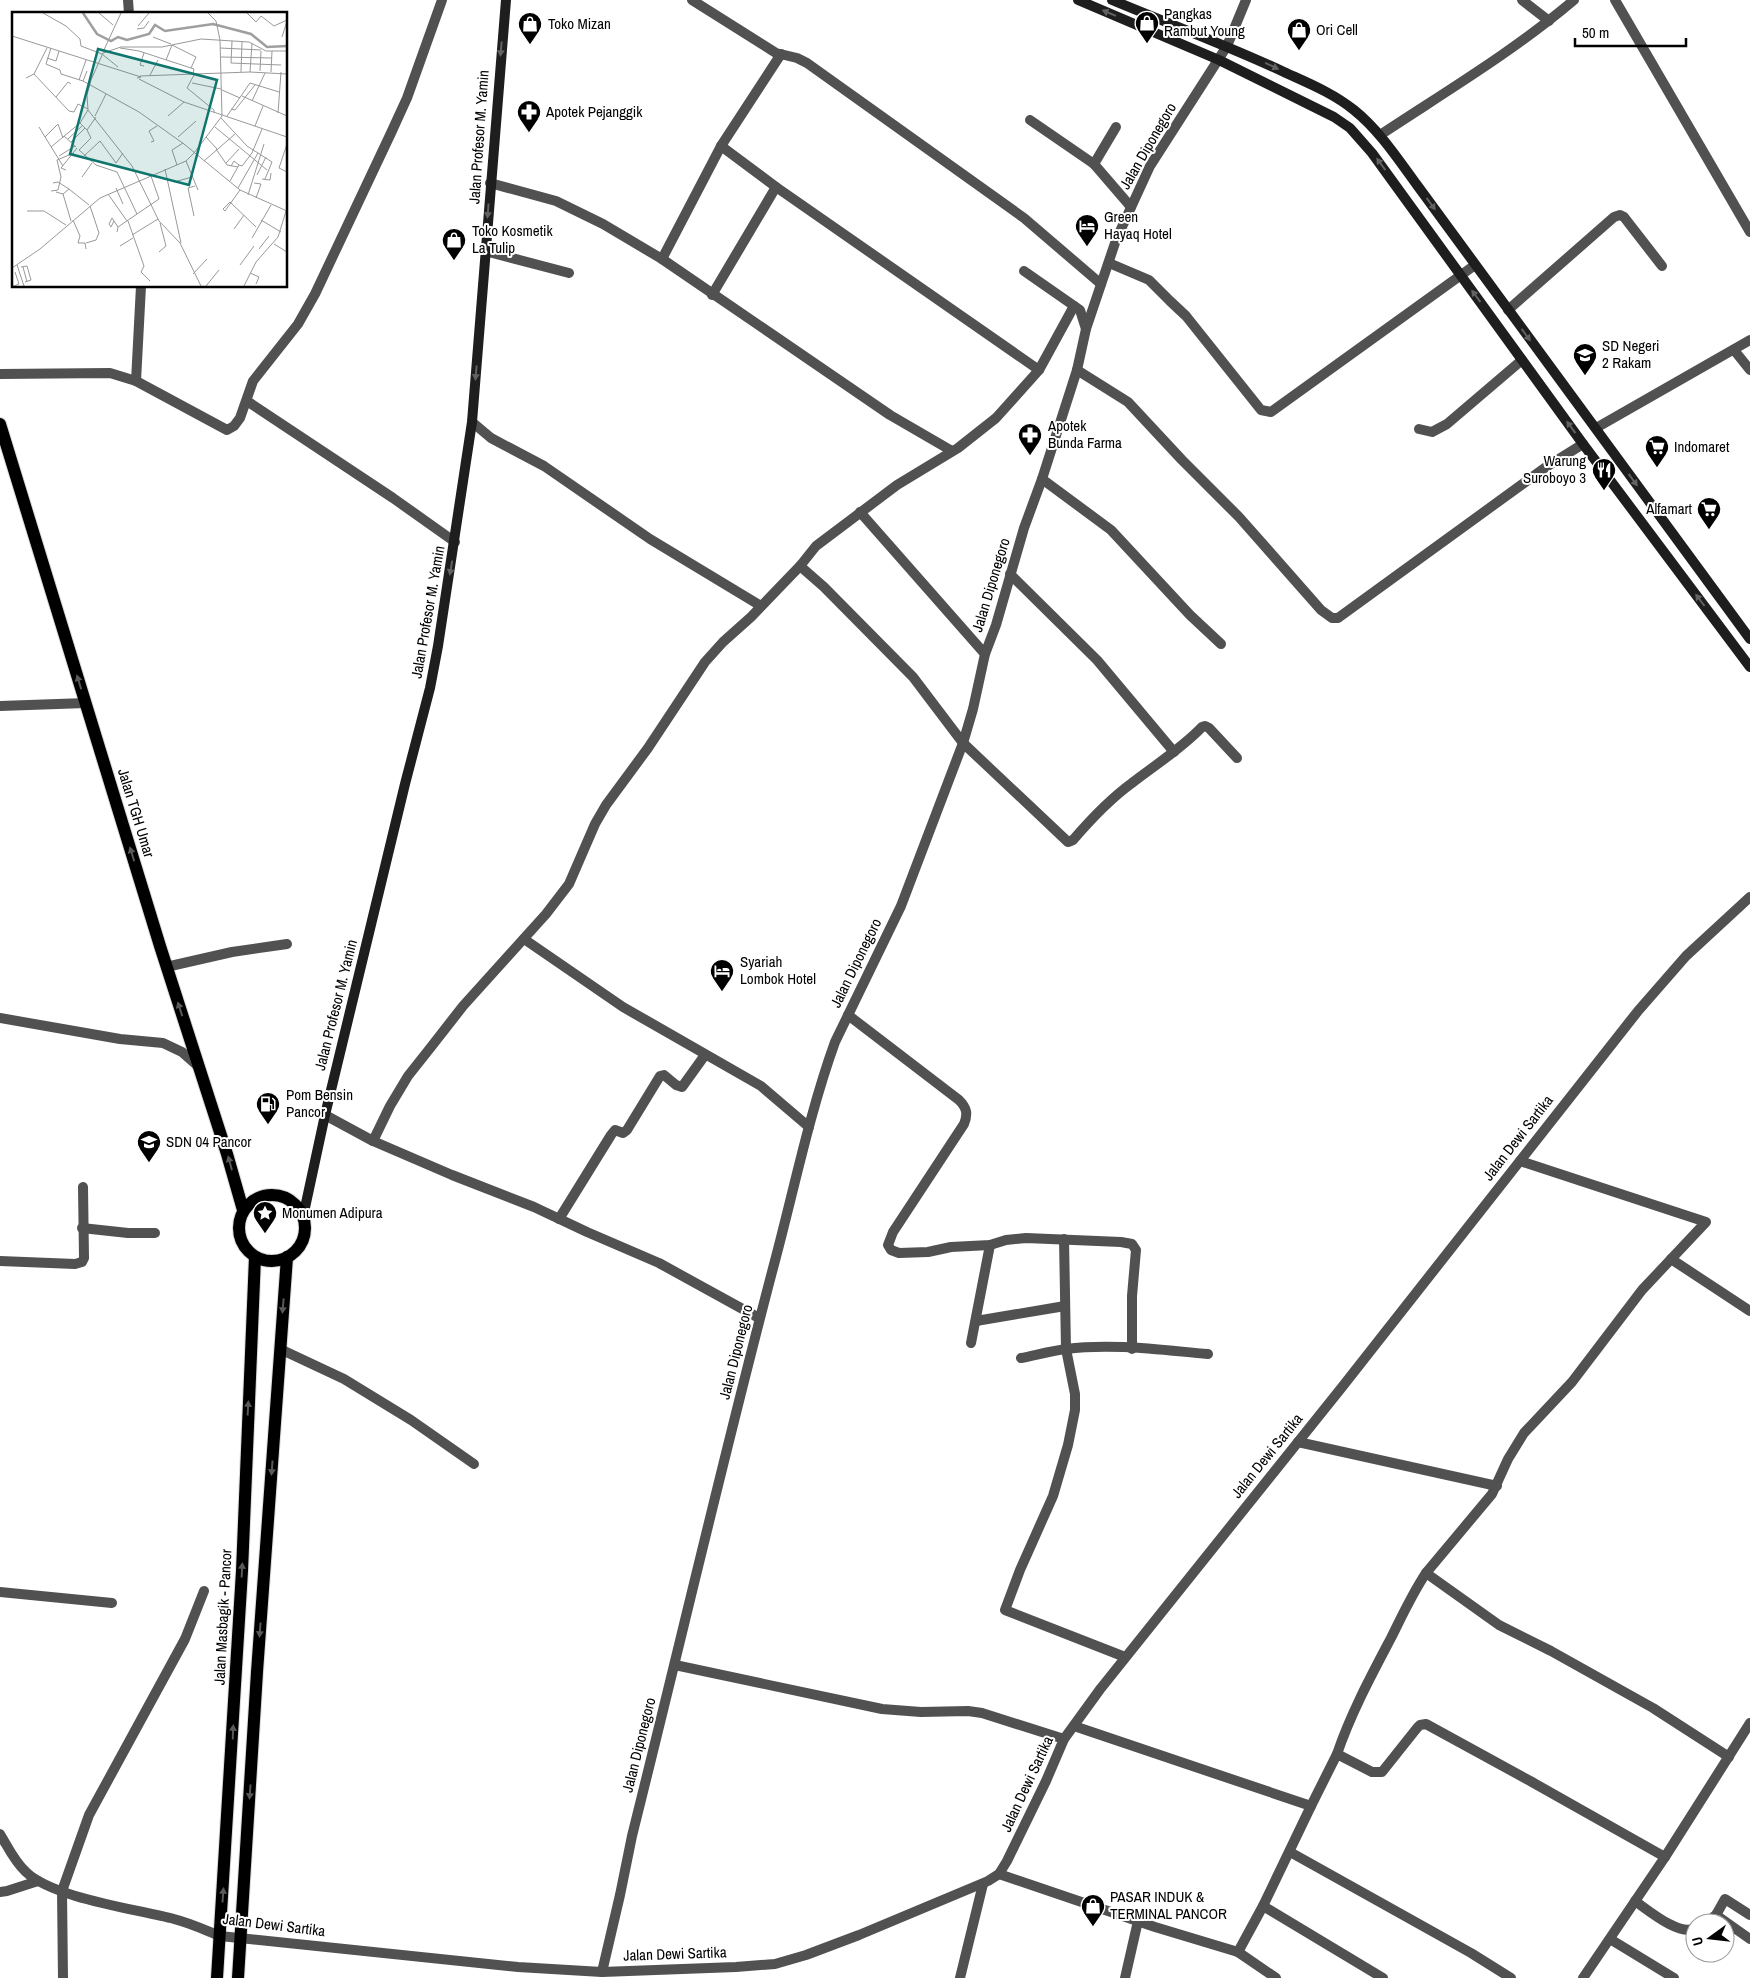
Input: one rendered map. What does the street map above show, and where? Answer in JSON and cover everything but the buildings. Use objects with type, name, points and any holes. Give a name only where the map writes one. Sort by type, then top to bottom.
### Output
[{"type":"main road","name":"Jalan Profesor M. Yamin","points":[[303,1217],[325,1115],[430,688],[455,542],[472,422],[506,0]]},
{"type":"main road","points":[[1078,0],[1219,60],[1334,117],[1350,128],[1378,160],[1583,444],[1750,667]]},
{"type":"main road","points":[[1112,0],[1227,46],[1339,99],[1354,110],[1380,136],[1732,614],[1746,627],[1750,639]]},
{"type":"main road","name":"Jalan TGH Umar","points":[[0,424],[166,966],[228,1154],[243,1210]]},
{"type":"main road","points":[[1718,625],[1732,614]]},
{"type":"main road","points":[[238,1978],[255,1700],[288,1258],[301,1244],[305,1226],[303,1217],[292,1202],[275,1195],[257,1198],[243,1210],[240,1218],[239,1236],[243,1244],[255,1257],[268,1261],[288,1258]]},
{"type":"main road","name":"Jalan Masbagik - Pancor","points":[[217,1978],[242,1571],[255,1257]]},
{"type":"street","points":[[0,374],[110,373],[136,381],[227,430],[234,426],[240,418],[253,381],[298,324],[333,258],[407,98],[442,0]]},
{"type":"street","points":[[692,0],[768,48],[807,63],[1024,218],[1101,284]]},
{"type":"street","name":"Jalan Diponegoro","points":[[601,1975],[632,1836],[759,1318],[809,1127],[830,1055],[901,906],[963,744],[986,654],[1010,574],[1077,370],[1086,329],[1110,263],[1116,240],[1150,166],[1202,83],[1219,60],[1227,46],[1246,0]]},
{"type":"street","points":[[1522,0],[1549,21]]},
{"type":"street","points":[[1380,136],[1549,21],[1574,0]]},
{"type":"street","points":[[1615,0],[1750,232]]},
{"type":"street","points":[[662,260],[721,146],[781,54]]},
{"type":"street","points":[[1030,120],[1094,164],[1131,207]]},
{"type":"street","points":[[1094,164],[1116,127]]},
{"type":"street","points":[[721,146],[776,187],[1039,370]]},
{"type":"street","points":[[490,183],[556,201],[603,224],[662,260],[890,416],[952,452]]},
{"type":"street","points":[[712,295],[776,187]]},
{"type":"street","points":[[1508,310],[1614,217],[1620,215],[1624,217],[1662,266]]},
{"type":"street","points":[[485,251],[569,273]]},
{"type":"street","points":[[1110,263],[1149,280],[1186,316],[1261,410],[1271,412],[1475,266]]},
{"type":"street","points":[[1024,271],[1080,310],[1086,329]]},
{"type":"street","points":[[136,381],[141,288]]},
{"type":"street","points":[[373,1140],[408,1076],[463,1006],[555,904],[569,884],[595,824],[606,805],[648,748],[705,662],[800,566],[816,546],[897,485],[967,442],[996,418],[1039,370],[1074,306]]},
{"type":"street","points":[[1596,428],[1750,340]]},
{"type":"street","points":[[1734,350],[1750,370]]},
{"type":"street","points":[[1419,429],[1432,432],[1447,424],[1522,360]]},
{"type":"street","points":[[1077,370],[1128,402],[1239,517],[1320,610],[1332,618],[1338,618],[1546,467],[1583,444]]},
{"type":"street","points":[[247,401],[393,498],[455,542]]},
{"type":"street","points":[[472,422],[491,438],[544,466],[650,538],[761,606]]},
{"type":"street","points":[[1042,478],[1111,530],[1190,615],[1221,644]]},
{"type":"street","points":[[860,512],[986,654]]},
{"type":"street","points":[[800,566],[824,587],[913,677],[963,744],[1068,842],[1073,840],[1110,801],[1174,752],[1202,727],[1205,726],[1237,758]]},
{"type":"street","points":[[1010,574],[1097,660],[1174,752]]},
{"type":"street","points":[[0,706],[86,703]]},
{"type":"street","name":"Jalan Dewi Sartika","points":[[0,1834],[14,1858],[26,1872],[38,1881],[62,1891],[138,1912],[174,1919],[220,1936],[601,1975],[775,1964],[806,1955],[859,1935],[983,1884],[999,1874],[1016,1844],[1064,1739],[1100,1688],[1298,1442],[1592,1068],[1686,956],[1750,897]]},
{"type":"street","points":[[524,939],[623,1007],[761,1086],[809,1127]]},
{"type":"street","points":[[166,966],[232,952],[287,944]]},
{"type":"street","points":[[848,1015],[959,1100],[966,1109],[967,1114],[964,1124],[903,1216],[889,1240],[889,1247],[894,1252],[911,1253],[951,1247],[990,1245],[1006,1240],[1064,1239],[1132,1244],[1136,1250],[1132,1296],[1132,1349]]},
{"type":"street","points":[[0,1018],[120,1039],[163,1043],[182,1052],[199,1067]]},
{"type":"street","points":[[560,1219],[611,1135],[615,1130],[623,1133],[627,1130],[660,1076],[664,1075],[676,1085],[682,1087],[705,1055]]},
{"type":"street","points":[[325,1115],[373,1140],[659,1263],[759,1318]]},
{"type":"street","points":[[1238,1952],[1263,1906],[1338,1754],[1347,1726],[1362,1694],[1414,1593],[1426,1574],[1486,1502],[1497,1486],[1508,1459],[1524,1433],[1572,1382],[1642,1290],[1706,1222],[1520,1161]]},
{"type":"street","points":[[0,1261],[75,1264],[82,1262],[84,1258],[82,1228],[83,1188]]},
{"type":"street","points":[[82,1228],[155,1234]]},
{"type":"street","points":[[1064,1239],[1066,1349],[1075,1394],[1075,1410],[1068,1445],[1053,1496],[1004,1610],[1125,1657]]},
{"type":"street","points":[[971,1343],[990,1245]]},
{"type":"street","points":[[1671,1259],[1750,1311]]},
{"type":"street","points":[[976,1321],[1065,1306]]},
{"type":"street","points":[[280,1349],[344,1379],[411,1420],[474,1464]]},
{"type":"street","points":[[1021,1358],[1066,1349],[1132,1349],[1208,1354]]},
{"type":"street","points":[[1298,1442],[1497,1486]]},
{"type":"street","points":[[1426,1574],[1500,1625],[1559,1655],[1653,1708],[1729,1757]]},
{"type":"street","points":[[63,1978],[62,1891],[89,1814],[185,1639],[204,1591]]},
{"type":"street","points":[[0,1592],[112,1603]]},
{"type":"street","points":[[675,1665],[882,1709],[982,1713],[1064,1739]]},
{"type":"street","points":[[1583,1978],[1665,1857],[1750,1723]]},
{"type":"street","points":[[1338,1754],[1372,1772],[1382,1772],[1417,1728],[1420,1725],[1426,1724],[1665,1857]]},
{"type":"street","points":[[1074,1726],[1311,1806]]},
{"type":"street","points":[[1290,1852],[1511,1978]]},
{"type":"street","points":[[999,1874],[1138,1921],[1238,1952],[1276,1978]]},
{"type":"street","points":[[0,1892],[38,1881]]},
{"type":"street","points":[[960,1978],[983,1884]]},
{"type":"street","points":[[1717,1913],[1722,1902],[1727,1899],[1750,1915]]},
{"type":"street","points":[[1635,1901],[1670,1924],[1685,1929]]},
{"type":"street","points":[[1263,1906],[1383,1978]]},
{"type":"street","points":[[1125,1978],[1138,1921]]},
{"type":"street","points":[[1735,1929],[1750,1940]]},
{"type":"street","points":[[1610,1939],[1674,1978]]},
{"type":"place","name":"Pangkas Rambut Young","points":[[1147,44]]},
{"type":"place","name":"Toko Mizan","points":[[530,45]]},
{"type":"place","name":"Ori Cell","points":[[1299,51]]},
{"type":"place","name":"Apotek Pejanggik","points":[[529,133]]},
{"type":"place","name":"Green Hayaq Hotel","points":[[1087,247]]},
{"type":"place","name":"Toko Kosmetik La Tulip","points":[[454,261]]},
{"type":"place","name":"SD Negeri 2 Rakam","points":[[1585,376]]},
{"type":"place","name":"Apotek Bunda Farma","points":[[1030,456]]},
{"type":"place","name":"Indomaret","points":[[1657,468]]},
{"type":"place","name":"Warung Suroboyo 3","points":[[1604,491]]},
{"type":"place","name":"Alfamart","points":[[1709,530]]},
{"type":"place","name":"Syariah Lombok Hotel","points":[[722,992]]},
{"type":"place","name":"Pom Bensin Pancor","points":[[268,1125]]},
{"type":"place","name":"SDN 04 Pancor","points":[[149,1163]]},
{"type":"place","name":"Monumen Adipura","points":[[265,1234]]},
{"type":"place","name":"PASAR INDUK & TERMINAL PANCOR","points":[[1093,1927]]}]
